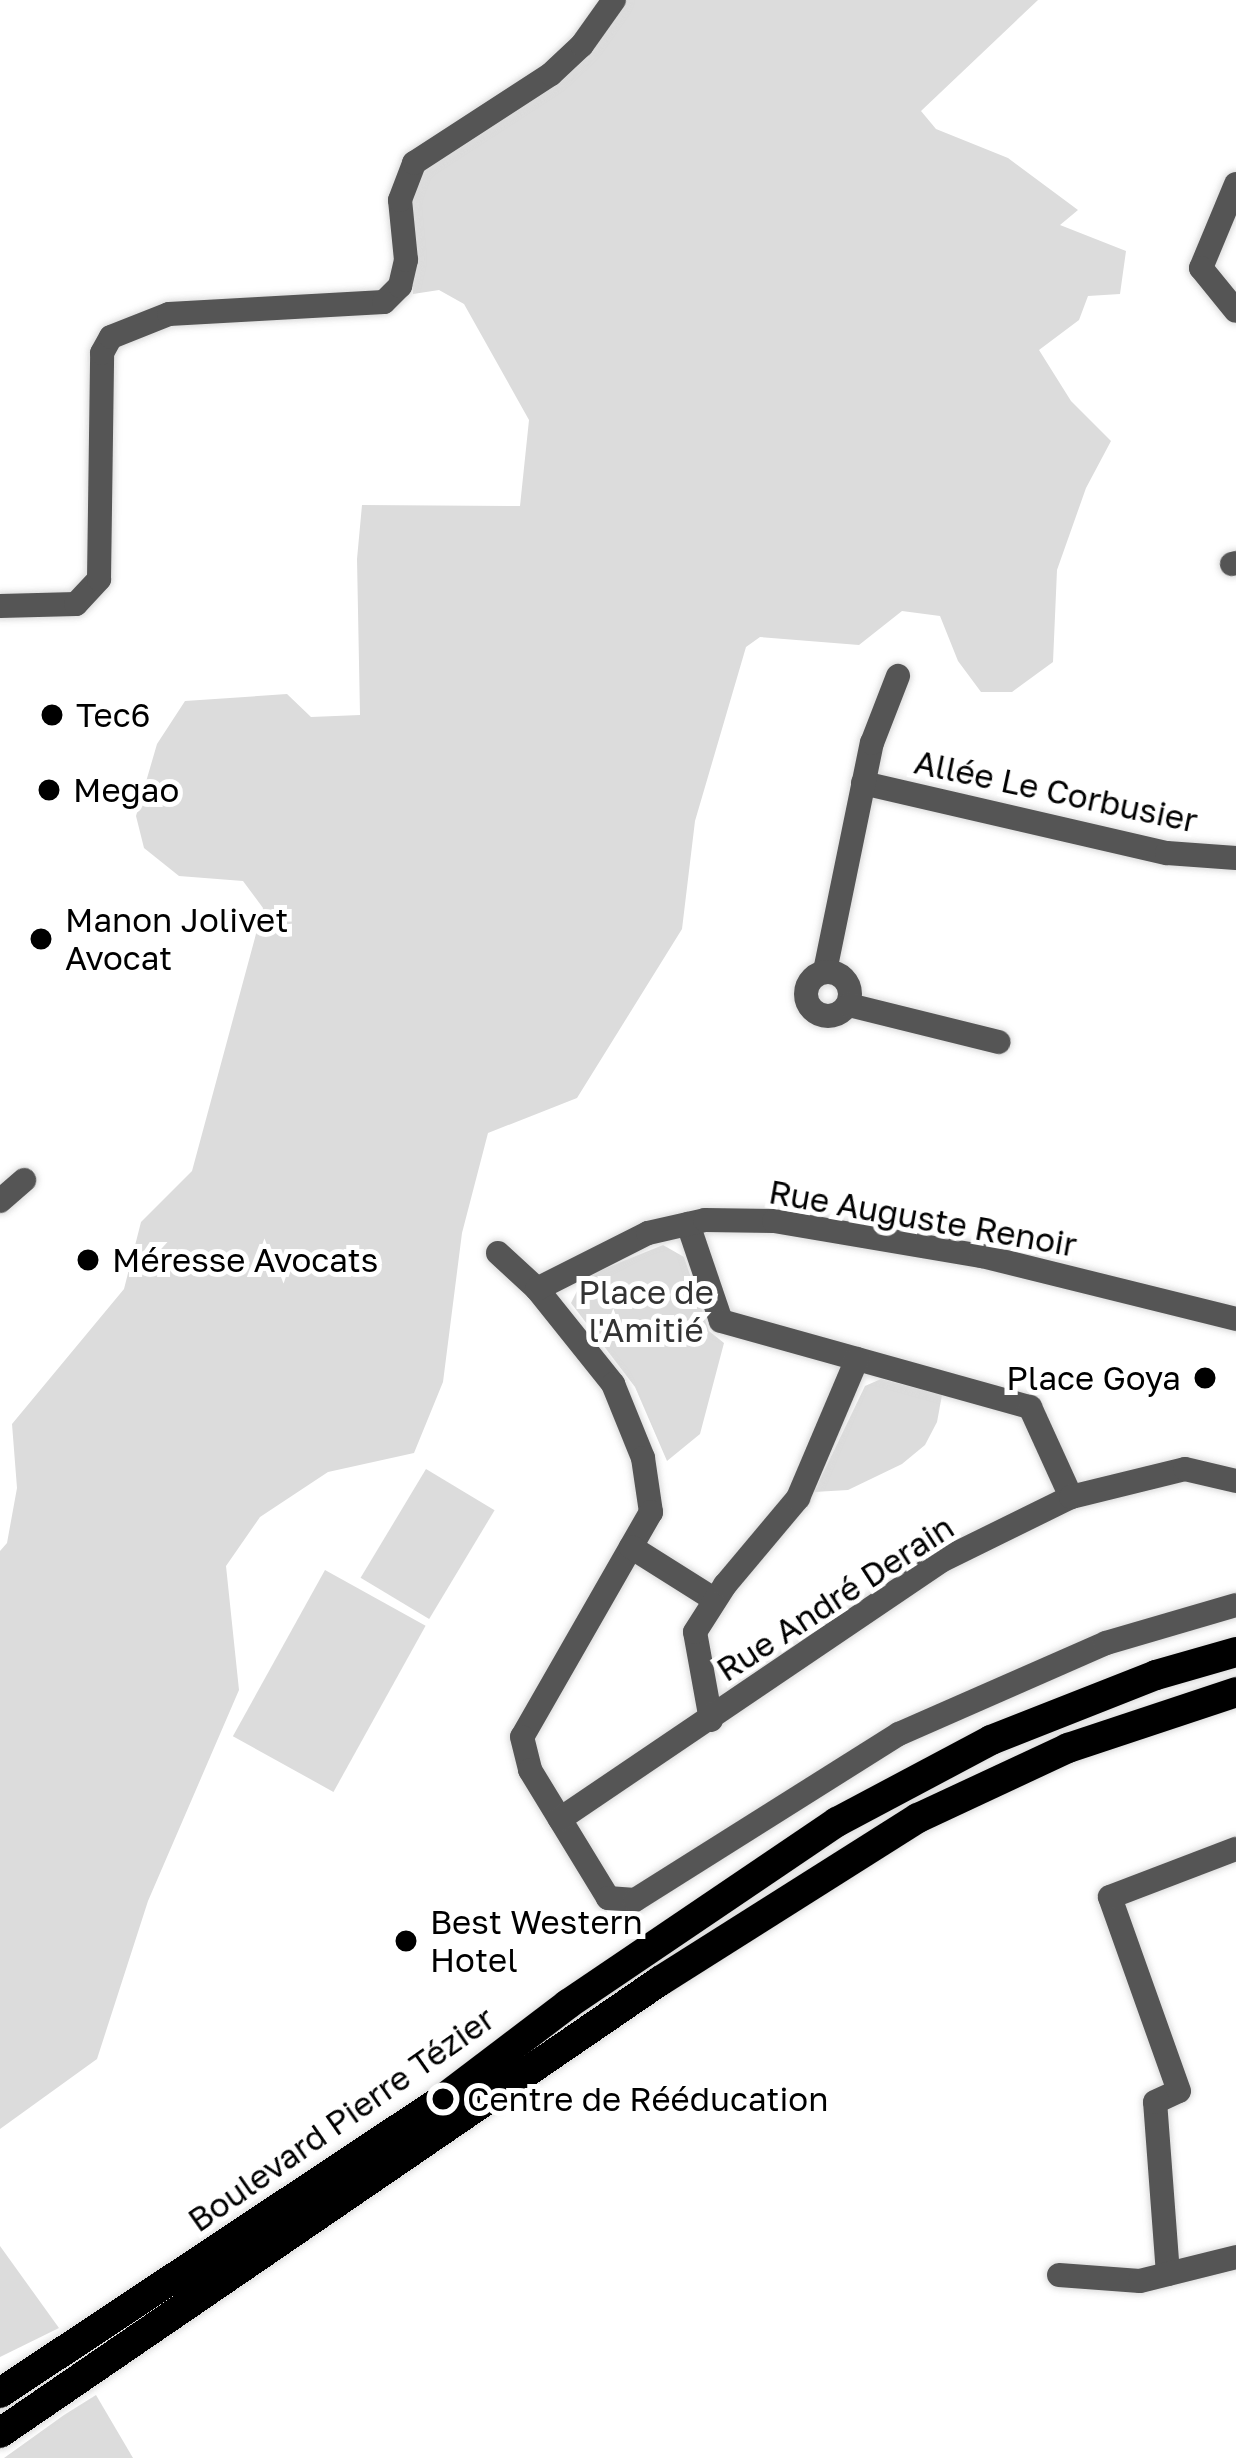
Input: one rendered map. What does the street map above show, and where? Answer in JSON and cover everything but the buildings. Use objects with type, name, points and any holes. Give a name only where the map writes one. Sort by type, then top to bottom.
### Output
[{"type":"main road","name":"Boulevard Pierre Tézier","points":[[0,2393],[423,2112],[556,2012],[837,1822],[992,1740],[1156,1675],[1236,1652]]},
{"type":"main road","name":"Boulevard Pierre Tézier","points":[[0,2433],[604,2019],[918,1818],[1068,1748],[1236,1692]]},
{"type":"street","points":[[0,606],[76,604],[99,579],[102,352],[111,337],[169,314],[384,302],[400,286],[406,260],[400,200],[414,163],[551,74],[614,0]]},
{"type":"street","points":[[1236,184],[1201,268],[1236,310]]},
{"type":"street","name":"Allée Le Corbusier","points":[[849,1006],[831,1017],[814,1012],[805,997],[810,980],[825,971],[863,783],[898,676]]},
{"type":"street","name":"Allée Le Corbusier","points":[[863,783],[1167,853],[1236,858]]},
{"type":"street","points":[[825,971],[842,976],[851,991],[849,1006],[998,1042]]},
{"type":"street","points":[[0,1201],[24,1180]]},
{"type":"street","name":"Rue Auguste Renoir","points":[[537,1288],[648,1233],[688,1224],[774,1221],[982,1256],[1236,1319]]},
{"type":"street","points":[[688,1224],[721,1321],[1030,1407],[1071,1496]]},
{"type":"street","points":[[498,1253],[537,1288],[613,1384],[643,1458],[651,1512],[522,1737],[530,1770],[608,1898],[635,1900],[899,1734],[1106,1643],[1236,1605]]},
{"type":"street","points":[[711,1720],[695,1633],[715,1600],[798,1498],[857,1359]]},
{"type":"street","name":"Rue André Derain","points":[[560,1819],[939,1562],[1071,1496],[1185,1469],[1236,1480]]},
{"type":"street","points":[[631,1547],[715,1600]]},
{"type":"street","points":[[1168,2274],[1155,2102],[1179,2091],[1110,1897],[1236,1849]]},
{"type":"street","points":[[1059,2275],[1140,2281],[1236,2257]]},
{"type":"green space","points":[[626,0],[1038,0],[921,111],[936,129],[1008,158],[1078,210],[1060,225],[1126,251],[1120,294],[1088,296],[1079,320],[1039,350],[1071,401],[1111,441],[1086,488],[1057,570],[1053,662],[1012,692],[981,692],[958,661],[940,616],[902,611],[859,645],[760,637],[746,647],[695,821],[682,929],[577,1098],[488,1133],[462,1233],[443,1382],[414,1453],[328,1472],[260,1517],[226,1566],[239,1690],[148,1901],[97,2059],[0,2129],[0,1551],[7,1543],[17,1488],[12,1424],[124,1289],[141,1222],[192,1171],[263,908],[243,881],[179,876],[144,848],[136,816],[157,744],[185,701],[287,694],[311,717],[360,715],[357,559],[362,505],[520,506],[529,420],[464,304],[439,290],[413,294],[410,190],[419,175]]},
{"type":"green space","name":"Place de l'Amitié","points":[[663,1245],[684,1257],[709,1331],[724,1343],[700,1434],[667,1461],[635,1387],[571,1303],[584,1277]]},
{"type":"green space","points":[[881,1379],[942,1395],[937,1422],[925,1445],[902,1464],[848,1490],[814,1492],[865,1386]]},
{"type":"green space","points":[[426,1469],[495,1510],[429,1619],[361,1578]]},
{"type":"green space","points":[[325,1570],[426,1626],[333,1792],[233,1736]]},
{"type":"green space","points":[[0,2246],[59,2328],[0,2357]]},
{"type":"green space","points":[[96,2395],[133,2458],[4,2458],[64,2415]]},
{"type":"place","name":"Tec6","points":[[52,715]]},
{"type":"place","name":"Megao","points":[[49,790]]},
{"type":"place","name":"Manon Jolivet Avocat","points":[[41,939]]},
{"type":"place","name":"Méresse Avocats","points":[[88,1260]]},
{"type":"place","name":"Place Goya","points":[[1205,1378]]},
{"type":"place","name":"Best Western Hotel","points":[[406,1941]]},
{"type":"place","name":"Centre de Rééducation","points":[[443,2099]]}]
